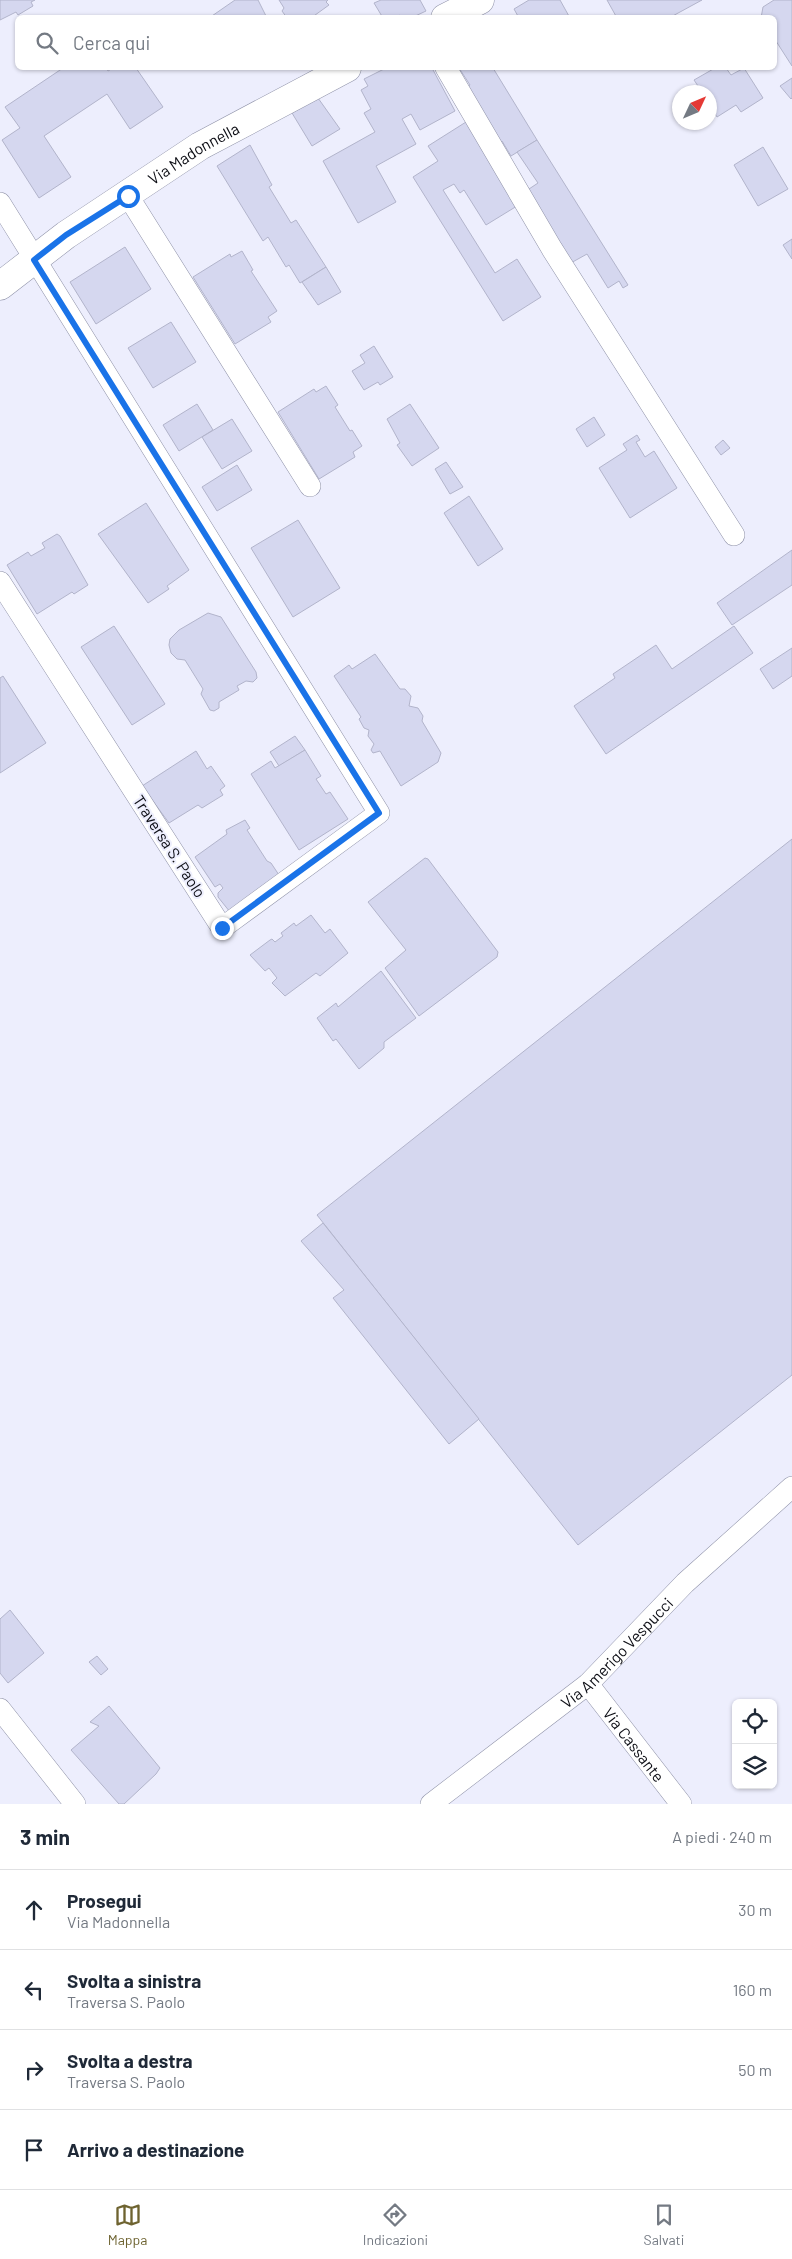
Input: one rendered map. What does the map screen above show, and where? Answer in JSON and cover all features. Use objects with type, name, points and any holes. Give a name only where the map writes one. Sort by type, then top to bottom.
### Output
[{"type":"street","points":[[451,15],[480,0]]},
{"type":"street","name":"Via Madonnella","points":[[0,286],[66,235],[128,196],[200,146],[343,70]]},
{"type":"street","points":[[447,70],[552,249],[734,536]]},
{"type":"street","points":[[128,196],[310,486]]},
{"type":"street","points":[[0,203],[34,260]]},
{"type":"street","name":"Traversa S. Paolo","points":[[0,582],[222,928],[379,813],[34,260]]},
{"type":"street","name":"Via Amerigo Vespucci","points":[[431,1804],[588,1684],[685,1583],[792,1488]]},
{"type":"street","name":"Via Cassante","points":[[588,1684],[681,1804]]},
{"type":"street","points":[[0,1709],[75,1804]]},
{"type":"building","points":[[0,0],[35,0],[31,2],[33,6],[18,15],[16,12],[0,20]]},
{"type":"building","points":[[235,0],[258,0],[266,15],[213,15]]},
{"type":"building","points":[[279,0],[328,0],[326,2],[329,5],[315,15],[285,15],[282,11],[284,8]]},
{"type":"building","points":[[381,0],[420,0],[426,11],[417,15],[381,15],[374,3]]},
{"type":"building","points":[[529,0],[560,0],[568,15],[517,15],[514,9]]},
{"type":"building","points":[[607,0],[702,0],[674,15],[615,15]]},
{"type":"building","points":[[774,0],[792,0],[792,66],[777,43],[777,15],[762,15],[763,7]]},
{"type":"building","points":[[60,70],[137,70],[163,107],[130,129],[107,94],[44,136],[71,177],[39,198],[2,140],[20,128],[5,107]]},
{"type":"building","points":[[382,70],[433,70],[455,111],[420,130],[411,114],[402,119],[416,144],[376,166],[396,202],[358,223],[323,161],[375,132],[364,113],[371,109],[361,90],[368,86],[364,79]]},
{"type":"building","points":[[460,70],[494,70],[537,140],[511,156],[502,141],[500,143],[466,88],[470,85]]},
{"type":"building","points":[[712,70],[727,70],[731,75],[740,70],[745,70],[763,98],[741,112],[736,105],[717,117],[717,85],[697,85],[694,80]]},
{"type":"building","points":[[792,78],[792,98],[791,99],[780,86]]},
{"type":"building","points":[[318,98],[340,129],[312,146],[292,113]]},
{"type":"building","points":[[466,122],[517,206],[486,225],[464,190],[460,193],[454,184],[443,190],[495,273],[517,259],[541,297],[503,321],[413,177],[438,161],[428,146]]},
{"type":"building","points":[[537,140],[628,285],[623,288],[619,281],[608,288],[587,254],[569,264],[523,193],[538,183],[517,152]]},
{"type":"building","points":[[250,145],[272,185],[269,187],[291,223],[296,220],[326,267],[300,283],[289,265],[286,267],[268,237],[263,241],[217,166]]},
{"type":"building","points":[[763,147],[788,189],[758,206],[734,165]]},
{"type":"building","points":[[792,239],[792,259],[783,245]]},
{"type":"building","points":[[125,247],[151,289],[96,324],[70,282]]},
{"type":"building","points":[[242,251],[253,270],[251,271],[277,311],[268,317],[271,322],[235,344],[193,277],[230,254],[231,257]]},
{"type":"building","points":[[326,267],[341,292],[318,305],[302,282]]},
{"type":"building","points":[[171,322],[196,362],[153,388],[128,348]]},
{"type":"building","points":[[374,346],[393,377],[380,385],[378,382],[364,390],[352,371],[365,363],[360,355]]},
{"type":"building","points":[[326,386],[338,405],[335,407],[362,446],[353,452],[355,457],[319,479],[278,412],[314,389],[316,392]]},
{"type":"building","points":[[197,404],[213,430],[179,451],[163,425]]},
{"type":"building","points":[[410,404],[439,448],[412,466],[397,445],[400,443],[387,419]]},
{"type":"building","points":[[594,417],[605,435],[587,447],[576,429]]},
{"type":"building","points":[[232,419],[252,451],[222,469],[202,437]]},
{"type":"building","points":[[637,435],[640,440],[636,442],[645,457],[654,451],[677,488],[630,518],[599,468],[627,450],[623,444]]},
{"type":"building","points":[[723,440],[730,448],[721,455],[715,447]]},
{"type":"building","points":[[446,462],[463,487],[450,494],[435,469]]},
{"type":"building","points":[[237,465],[252,490],[217,511],[202,487]]},
{"type":"building","points":[[469,496],[503,549],[478,566],[444,513]]},
{"type":"building","points":[[146,503],[189,570],[167,586],[169,589],[148,603],[98,534]]},
{"type":"building","points":[[298,520],[340,588],[293,617],[251,548]]},
{"type":"building","points":[[57,534],[60,536],[88,585],[74,594],[72,592],[37,614],[7,565],[28,552],[31,556],[45,548],[42,543]]},
{"type":"building","points":[[792,550],[792,585],[732,625],[717,603]]},
{"type":"building","points":[[208,613],[221,617],[256,672],[257,678],[253,682],[246,681],[237,686],[239,690],[219,702],[219,708],[214,711],[210,710],[201,694],[203,689],[185,660],[177,659],[171,653],[169,645],[170,639],[179,630]]},
{"type":"building","points":[[114,626],[165,704],[132,725],[81,647]]},
{"type":"building","points":[[734,626],[753,653],[606,754],[574,706],[615,678],[613,674],[656,645],[672,669]]},
{"type":"building","points":[[792,648],[792,676],[773,689],[760,669]]},
{"type":"building","points":[[375,654],[400,689],[405,689],[411,696],[409,706],[418,708],[423,716],[422,721],[441,753],[438,762],[401,786],[380,751],[373,753],[371,750],[374,744],[368,736],[369,730],[364,728],[359,719],[361,717],[334,676],[349,665],[352,669]]},
{"type":"building","points":[[3,676],[46,743],[0,773],[0,678]]},
{"type":"building","points":[[295,736],[305,750],[279,766],[270,752]]},
{"type":"building","points":[[305,750],[321,776],[316,779],[326,794],[330,792],[348,819],[299,850],[251,774],[271,761],[275,768]]},
{"type":"building","points":[[196,751],[207,769],[211,766],[225,786],[220,790],[223,795],[202,808],[198,805],[169,823],[142,786]]},
{"type":"building","points":[[245,820],[250,828],[247,830],[267,861],[271,863],[279,875],[230,912],[218,897],[218,893],[223,888],[220,884],[215,887],[195,857],[227,834],[226,830]]},
{"type":"building","points":[[792,839],[792,1375],[578,1545],[317,1215]]},
{"type":"building","points":[[425,858],[428,859],[498,952],[497,957],[419,1016],[385,968],[406,950],[368,902]]},
{"type":"building","points":[[311,915],[325,933],[330,929],[348,953],[320,976],[316,973],[285,996],[272,983],[277,978],[269,968],[265,971],[250,955],[270,940],[272,939],[275,942],[283,936],[281,933],[294,923],[296,926]]},
{"type":"building","points":[[381,971],[416,1018],[384,1042],[384,1048],[359,1069],[336,1039],[333,1041],[317,1018],[336,1003],[338,1007]]},
{"type":"building","points":[[323,1223],[479,1419],[449,1444],[333,1298],[344,1290],[301,1241]]},
{"type":"building","points":[[10,1610],[44,1653],[8,1683],[0,1673],[0,1619]]},
{"type":"building","points":[[97,1656],[108,1669],[101,1675],[89,1662]]},
{"type":"building","points":[[109,1706],[160,1768],[124,1804],[119,1804],[71,1750],[99,1726],[90,1722]]},
{"type":"route","points":[[128,196],[66,235],[34,260],[379,813],[222,928]]}]
